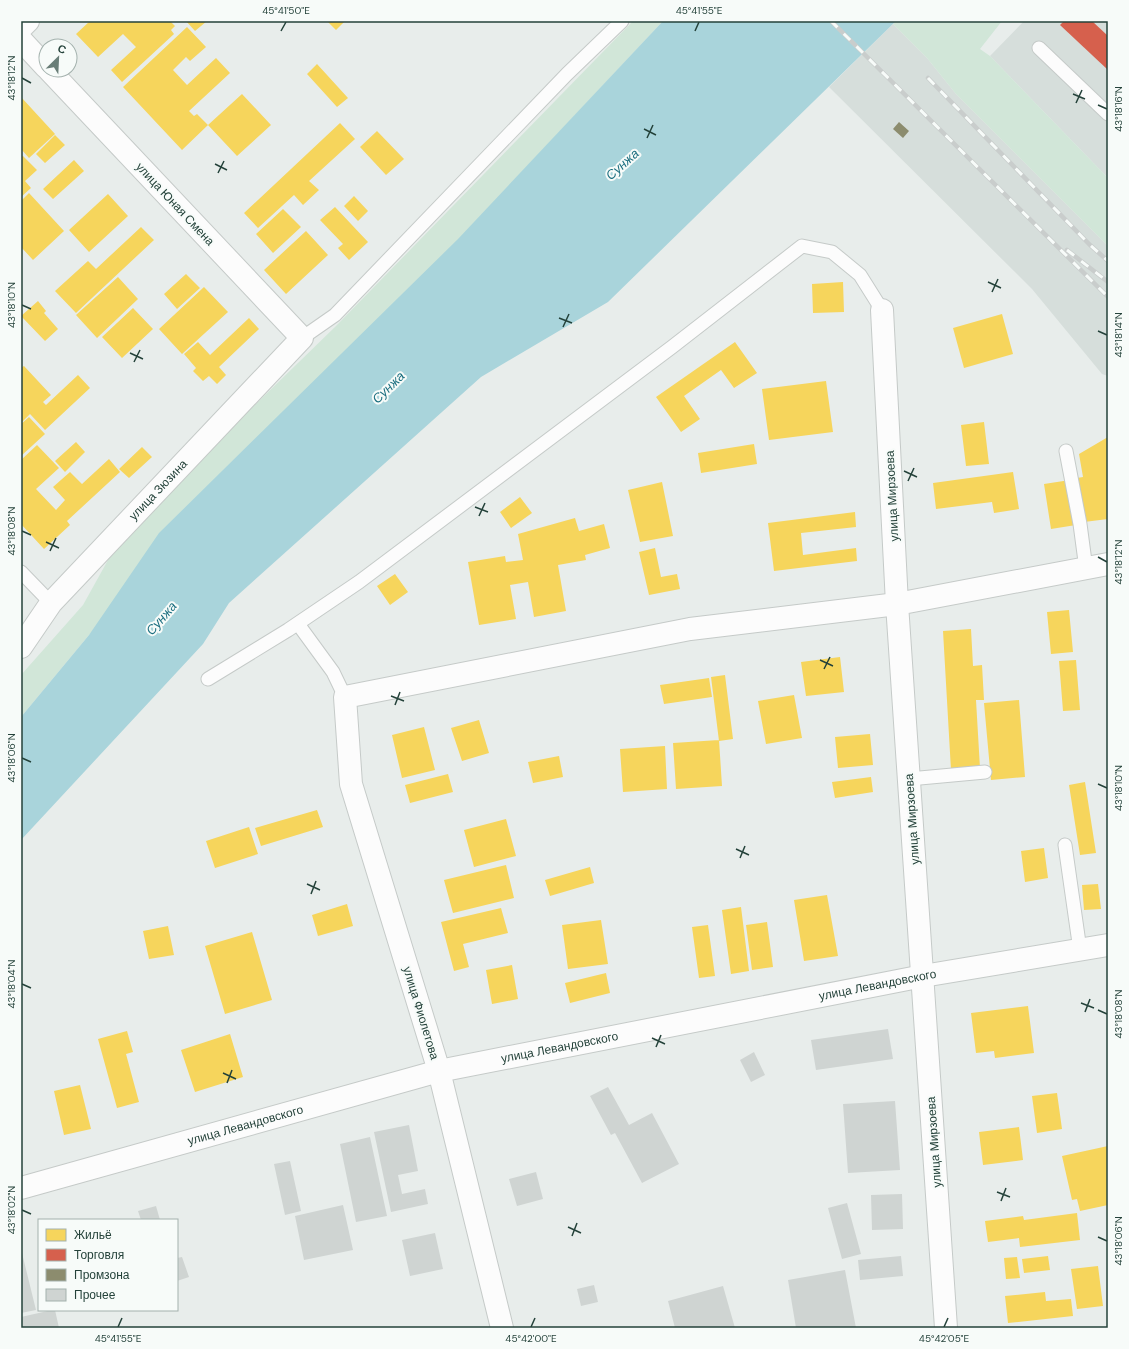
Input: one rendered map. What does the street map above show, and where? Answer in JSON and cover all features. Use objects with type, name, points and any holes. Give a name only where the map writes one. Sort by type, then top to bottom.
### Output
[{"type":"street","points":[[21,28],[28,21]]},
{"type":"street","points":[[21,40],[38,58]]},
{"type":"street","name":"улица Юная Смена","points":[[57,78],[302,338]]},
{"type":"street","name":"улица Мирзоева","points":[[882,310],[897,604],[946,1328]]},
{"type":"street","name":"улица Зюзина","points":[[21,647],[50,603],[302,338]]},
{"type":"street","points":[[345,697],[690,629],[897,604],[1108,564]]},
{"type":"street","name":"улица Фиолетова","points":[[345,697],[351,784],[439,1071],[502,1328]]},
{"type":"street","name":"улица Левандовского","points":[[21,1188],[439,1071],[922,976],[1108,945]]},
{"type":"lane","points":[[302,338],[335,315],[567,74],[622,21]]},
{"type":"lane","points":[[1039,48],[1108,114]]},
{"type":"lane","points":[[208,679],[298,624],[359,582],[672,347],[802,246],[832,252],[860,275],[882,310]]},
{"type":"lane","points":[[1066,451],[1080,524],[1086,569]]},
{"type":"lane","points":[[21,572],[50,603]]},
{"type":"lane","points":[[298,624],[333,672],[345,697]]},
{"type":"lane","points":[[909,779],[985,772]]},
{"type":"lane","points":[[1064,845],[1080,950]]},
{"type":"shaded area","points":[[1024,21],[1108,21],[1108,178],[990,56]]},
{"type":"shaded area","points":[[893,24],[927,58],[956,94],[1108,246],[1108,376],[1102,374],[1032,289],[829,87]]},
{"type":"green space","points":[[633,21],[663,21],[89,635],[21,717],[21,675],[83,605],[118,542],[154,503],[336,326]]},
{"type":"green space","points":[[896,21],[1002,21],[980,49],[990,56],[1108,178],[1108,246],[956,94],[927,58],[893,24]]},
{"type":"water","name":"Сунжа","points":[[663,21],[896,21],[608,302],[481,377],[229,603],[203,644],[21,840],[21,717],[89,635],[159,533],[458,239]]},
{"type":"building: Жильё","points":[[90,21],[170,21],[175,26],[171,30],[174,34],[122,82],[111,70],[136,47],[123,34],[98,57],[76,34]]},
{"type":"building: Жильё","points":[[186,21],[207,21],[195,31]]},
{"type":"building: Жильё","points":[[327,21],[345,21],[336,30]]},
{"type":"building: Жильё","points":[[187,27],[206,47],[190,61],[186,57],[173,70],[187,85],[216,58],[230,73],[189,111],[194,116],[197,114],[208,125],[182,150],[123,87]]},
{"type":"building: Жильё","points":[[317,64],[348,98],[337,107],[307,74]]},
{"type":"building: Жильё","points":[[242,94],[271,125],[237,156],[208,125]]},
{"type":"building: Жильё","points":[[21,97],[55,134],[29,158],[21,149]]},
{"type":"building: Жильё","points":[[340,123],[355,139],[309,181],[319,190],[303,205],[294,195],[258,228],[244,213]]},
{"type":"building: Жильё","points":[[377,131],[404,159],[386,175],[360,147]]},
{"type":"building: Жильё","points":[[55,135],[65,145],[45,163],[36,154]]},
{"type":"building: Жильё","points":[[23,156],[37,170],[25,181],[31,188],[21,197],[21,157]]},
{"type":"building: Жильё","points":[[74,160],[84,171],[53,199],[43,189]]},
{"type":"building: Жильё","points":[[29,193],[64,231],[33,260],[21,247],[21,201]]},
{"type":"building: Жильё","points":[[108,194],[128,216],[89,252],[69,230]]},
{"type":"building: Жильё","points":[[354,196],[368,211],[358,221],[344,206]]},
{"type":"building: Жильё","points":[[335,207],[368,242],[349,260],[338,248],[343,244],[320,220]]},
{"type":"building: Жильё","points":[[283,209],[301,227],[273,253],[256,234]]},
{"type":"building: Жильё","points":[[141,227],[154,240],[76,313],[55,291],[88,261],[96,269]]},
{"type":"building: Жильё","points":[[306,231],[328,255],[286,294],[264,270]]},
{"type":"building: Жильё","points":[[186,274],[200,288],[177,309],[164,294]]},
{"type":"building: Жильё","points":[[118,277],[138,299],[97,338],[76,315]]},
{"type":"building: Жильё","points":[[843,282],[844,312],[813,313],[812,284]]},
{"type":"building: Жильё","points":[[204,287],[228,312],[182,354],[159,329]]},
{"type":"building: Жильё","points":[[38,301],[46,311],[44,313],[58,329],[45,341],[21,316]]},
{"type":"building: Жильё","points":[[133,308],[153,329],[122,358],[102,337]]},
{"type":"building: Жильё","points":[[1002,314],[1013,354],[964,368],[953,328]]},
{"type":"building: Жильё","points":[[249,318],[259,329],[219,367],[226,375],[217,384],[209,376],[203,381],[193,371],[196,368],[184,354],[198,342],[210,355]]},
{"type":"building: Жильё","points":[[735,342],[757,373],[734,388],[721,370],[684,396],[700,419],[681,432],[656,397]]},
{"type":"building: Жильё","points":[[24,366],[51,395],[43,402],[46,405],[78,375],[90,388],[45,430],[30,414],[21,423],[21,368]]},
{"type":"building: Жильё","points":[[826,381],[833,432],[769,440],[762,389]]},
{"type":"building: Жильё","points":[[29,417],[45,434],[21,456],[21,424]]},
{"type":"building: Жильё","points":[[984,422],[989,464],[966,466],[961,425]]},
{"type":"building: Жильё","points":[[1108,437],[1108,519],[1084,522],[1077,478],[1083,477],[1079,454]]},
{"type":"building: Жильё","points":[[76,442],[85,452],[65,472],[55,461]]},
{"type":"building: Жильё","points":[[754,444],[757,464],[701,473],[698,453]]},
{"type":"building: Жильё","points":[[37,445],[59,468],[36,489],[56,510],[65,500],[53,487],[70,472],[82,484],[109,459],[120,472],[67,521],[70,525],[44,549],[21,524],[21,460]]},
{"type":"building: Жильё","points":[[142,447],[152,457],[129,478],[119,469]]},
{"type":"building: Жильё","points":[[1013,472],[1019,509],[994,513],[992,502],[936,509],[933,483]]},
{"type":"building: Жильё","points":[[1070,480],[1076,525],[1051,529],[1044,484]]},
{"type":"building: Жильё","points":[[662,482],[673,536],[640,542],[628,490]]},
{"type":"building: Жильё","points":[[520,497],[532,513],[511,528],[500,512]]},
{"type":"building: Жильё","points":[[855,512],[856,527],[801,533],[803,555],[856,548],[857,561],[774,571],[768,523]]},
{"type":"building: Жильё","points":[[575,518],[579,531],[604,524],[610,548],[585,555],[586,560],[558,565],[566,611],[534,617],[528,582],[510,585],[516,619],[479,625],[468,562],[505,556],[506,562],[523,560],[518,534]]},
{"type":"building: Жильё","points":[[655,548],[661,577],[677,574],[680,589],[649,595],[639,552]]},
{"type":"building: Жильё","points":[[395,574],[408,592],[390,605],[377,586]]},
{"type":"building: Жильё","points":[[1069,610],[1073,652],[1051,654],[1047,612]]},
{"type":"building: Жильё","points":[[971,629],[973,666],[982,665],[984,700],[976,700],[980,768],[951,770],[943,631]]},
{"type":"building: Жильё","points":[[840,657],[844,692],[806,696],[801,662]]},
{"type":"building: Жильё","points":[[1076,660],[1080,710],[1063,711],[1059,661]]},
{"type":"building: Жильё","points":[[725,675],[733,739],[719,741],[711,677]]},
{"type":"building: Жильё","points":[[709,678],[712,697],[664,704],[660,685]]},
{"type":"building: Жильё","points":[[794,695],[802,738],[766,744],[758,701]]},
{"type":"building: Жильё","points":[[1019,700],[1025,777],[991,780],[984,703]]},
{"type":"building: Жильё","points":[[479,720],[489,753],[462,761],[451,728]]},
{"type":"building: Жильё","points":[[424,727],[435,770],[402,778],[392,735]]},
{"type":"building: Жильё","points":[[870,734],[873,765],[838,768],[835,737]]},
{"type":"building: Жильё","points":[[719,740],[722,786],[676,789],[673,743]]},
{"type":"building: Жильё","points":[[665,746],[667,789],[623,792],[620,749]]},
{"type":"building: Жильё","points":[[559,756],[563,777],[533,783],[528,762]]},
{"type":"building: Жильё","points":[[448,774],[453,792],[410,803],[405,785]]},
{"type":"building: Жильё","points":[[871,777],[873,792],[835,798],[832,782]]},
{"type":"building: Жильё","points":[[1085,782],[1096,853],[1080,855],[1069,785]]},
{"type":"building: Жильё","points":[[317,810],[323,827],[261,846],[255,828]]},
{"type":"building: Жильё","points":[[506,819],[516,856],[474,867],[464,830]]},
{"type":"building: Жильё","points":[[249,827],[258,854],[215,868],[206,841]]},
{"type":"building: Жильё","points":[[1044,848],[1048,878],[1025,882],[1021,851]]},
{"type":"building: Жильё","points":[[506,865],[514,898],[453,913],[444,880]]},
{"type":"building: Жильё","points":[[590,867],[594,883],[550,896],[545,880]]},
{"type":"building: Жильё","points":[[1098,884],[1101,909],[1084,910],[1082,885]]},
{"type":"building: Жильё","points":[[827,895],[838,956],[804,961],[794,900]]},
{"type":"building: Жильё","points":[[347,904],[353,926],[318,936],[312,915]]},
{"type":"building: Жильё","points":[[741,907],[749,971],[731,974],[722,910]]},
{"type":"building: Жильё","points":[[501,908],[508,933],[463,944],[469,967],[454,971],[441,922]]},
{"type":"building: Жильё","points":[[601,920],[608,964],[568,969],[562,925]]},
{"type":"building: Жильё","points":[[767,922],[773,967],[752,970],[746,925]]},
{"type":"building: Жильё","points":[[708,925],[715,976],[699,978],[692,927]]},
{"type":"building: Жильё","points":[[168,926],[174,955],[149,959],[143,931]]},
{"type":"building: Жильё","points":[[252,932],[272,1000],[225,1014],[205,946]]},
{"type":"building: Жильё","points":[[512,965],[518,999],[492,1004],[486,970]]},
{"type":"building: Жильё","points":[[606,973],[610,993],[570,1003],[565,983]]},
{"type":"building: Жильё","points":[[1028,1006],[1034,1053],[995,1058],[994,1051],[976,1053],[971,1013]]},
{"type":"building: Жильё","points":[[127,1031],[133,1052],[126,1054],[139,1102],[117,1108],[98,1039]]},
{"type":"building: Жильё","points":[[230,1034],[243,1077],[195,1092],[181,1050]]},
{"type":"building: Жильё","points":[[80,1085],[91,1129],[64,1135],[54,1091]]},
{"type":"building: Жильё","points":[[1057,1093],[1062,1129],[1037,1133],[1032,1096]]},
{"type":"building: Жильё","points":[[1019,1127],[1023,1160],[983,1165],[979,1132]]},
{"type":"building: Жильё","points":[[1108,1146],[1108,1205],[1080,1211],[1077,1199],[1072,1200],[1062,1156]]},
{"type":"building: Жильё","points":[[1077,1213],[1080,1240],[1020,1247],[1019,1238],[988,1242],[985,1221],[1023,1216],[1024,1220]]},
{"type":"building: Жильё","points":[[1048,1256],[1050,1270],[1024,1273],[1022,1259]]},
{"type":"building: Жильё","points":[[1017,1257],[1020,1278],[1006,1279],[1004,1258]]},
{"type":"building: Жильё","points":[[1098,1266],[1103,1306],[1077,1309],[1071,1269]]},
{"type":"building: Жильё","points":[[1045,1292],[1046,1301],[1071,1299],[1073,1316],[1008,1323],[1005,1296]]},
{"type":"building: Торговля","points":[[1064,21],[1092,21],[1108,36],[1108,70],[1060,25]]},
{"type":"building: Промзона","points":[[899,122],[909,131],[903,138],[893,129]]},
{"type":"building: Прочее","points":[[888,1029],[893,1059],[816,1070],[811,1040]]},
{"type":"building: Прочее","points":[[754,1052],[765,1075],[751,1082],[740,1060]]},
{"type":"building: Прочее","points":[[608,1087],[629,1125],[652,1113],[679,1164],[642,1183],[615,1133],[611,1135],[590,1096]]},
{"type":"building: Прочее","points":[[895,1101],[900,1170],[848,1173],[843,1104]]},
{"type":"building: Прочее","points":[[409,1125],[418,1171],[398,1175],[402,1194],[425,1189],[428,1204],[391,1212],[374,1132]]},
{"type":"building: Прочее","points":[[370,1137],[387,1216],[356,1222],[340,1144]]},
{"type":"building: Прочее","points":[[290,1161],[301,1211],[285,1215],[274,1164]]},
{"type":"building: Прочее","points":[[536,1172],[543,1199],[517,1206],[509,1179]]},
{"type":"building: Прочее","points":[[902,1194],[903,1229],[872,1230],[871,1195]]},
{"type":"building: Прочее","points":[[847,1203],[861,1254],[842,1259],[828,1208]]},
{"type":"building: Прочее","points":[[343,1205],[353,1250],[304,1260],[295,1216]]},
{"type":"building: Прочее","points":[[156,1206],[160,1219],[141,1219],[138,1211]]},
{"type":"building: Прочее","points":[[435,1233],[443,1269],[410,1276],[402,1240]]},
{"type":"building: Прочее","points":[[21,1249],[36,1310],[21,1313]]},
{"type":"building: Прочее","points":[[901,1256],[903,1276],[860,1280],[858,1260]]},
{"type":"building: Прочее","points":[[182,1257],[189,1277],[178,1281],[178,1258]]},
{"type":"building: Прочее","points":[[845,1270],[856,1328],[796,1328],[788,1280]]},
{"type":"building: Прочее","points":[[594,1285],[598,1302],[581,1306],[577,1289]]},
{"type":"building: Прочее","points":[[723,1286],[735,1328],[675,1328],[668,1301]]},
{"type":"building: Прочее","points":[[48,1311],[55,1311],[59,1328],[22,1328],[21,1317]]},
{"type":"railway","points":[[831,21],[1108,297]]},
{"type":"railway","points":[[928,78],[1090,245],[1108,261]]},
{"type":"railway","points":[[1067,250],[1108,282]]}]
